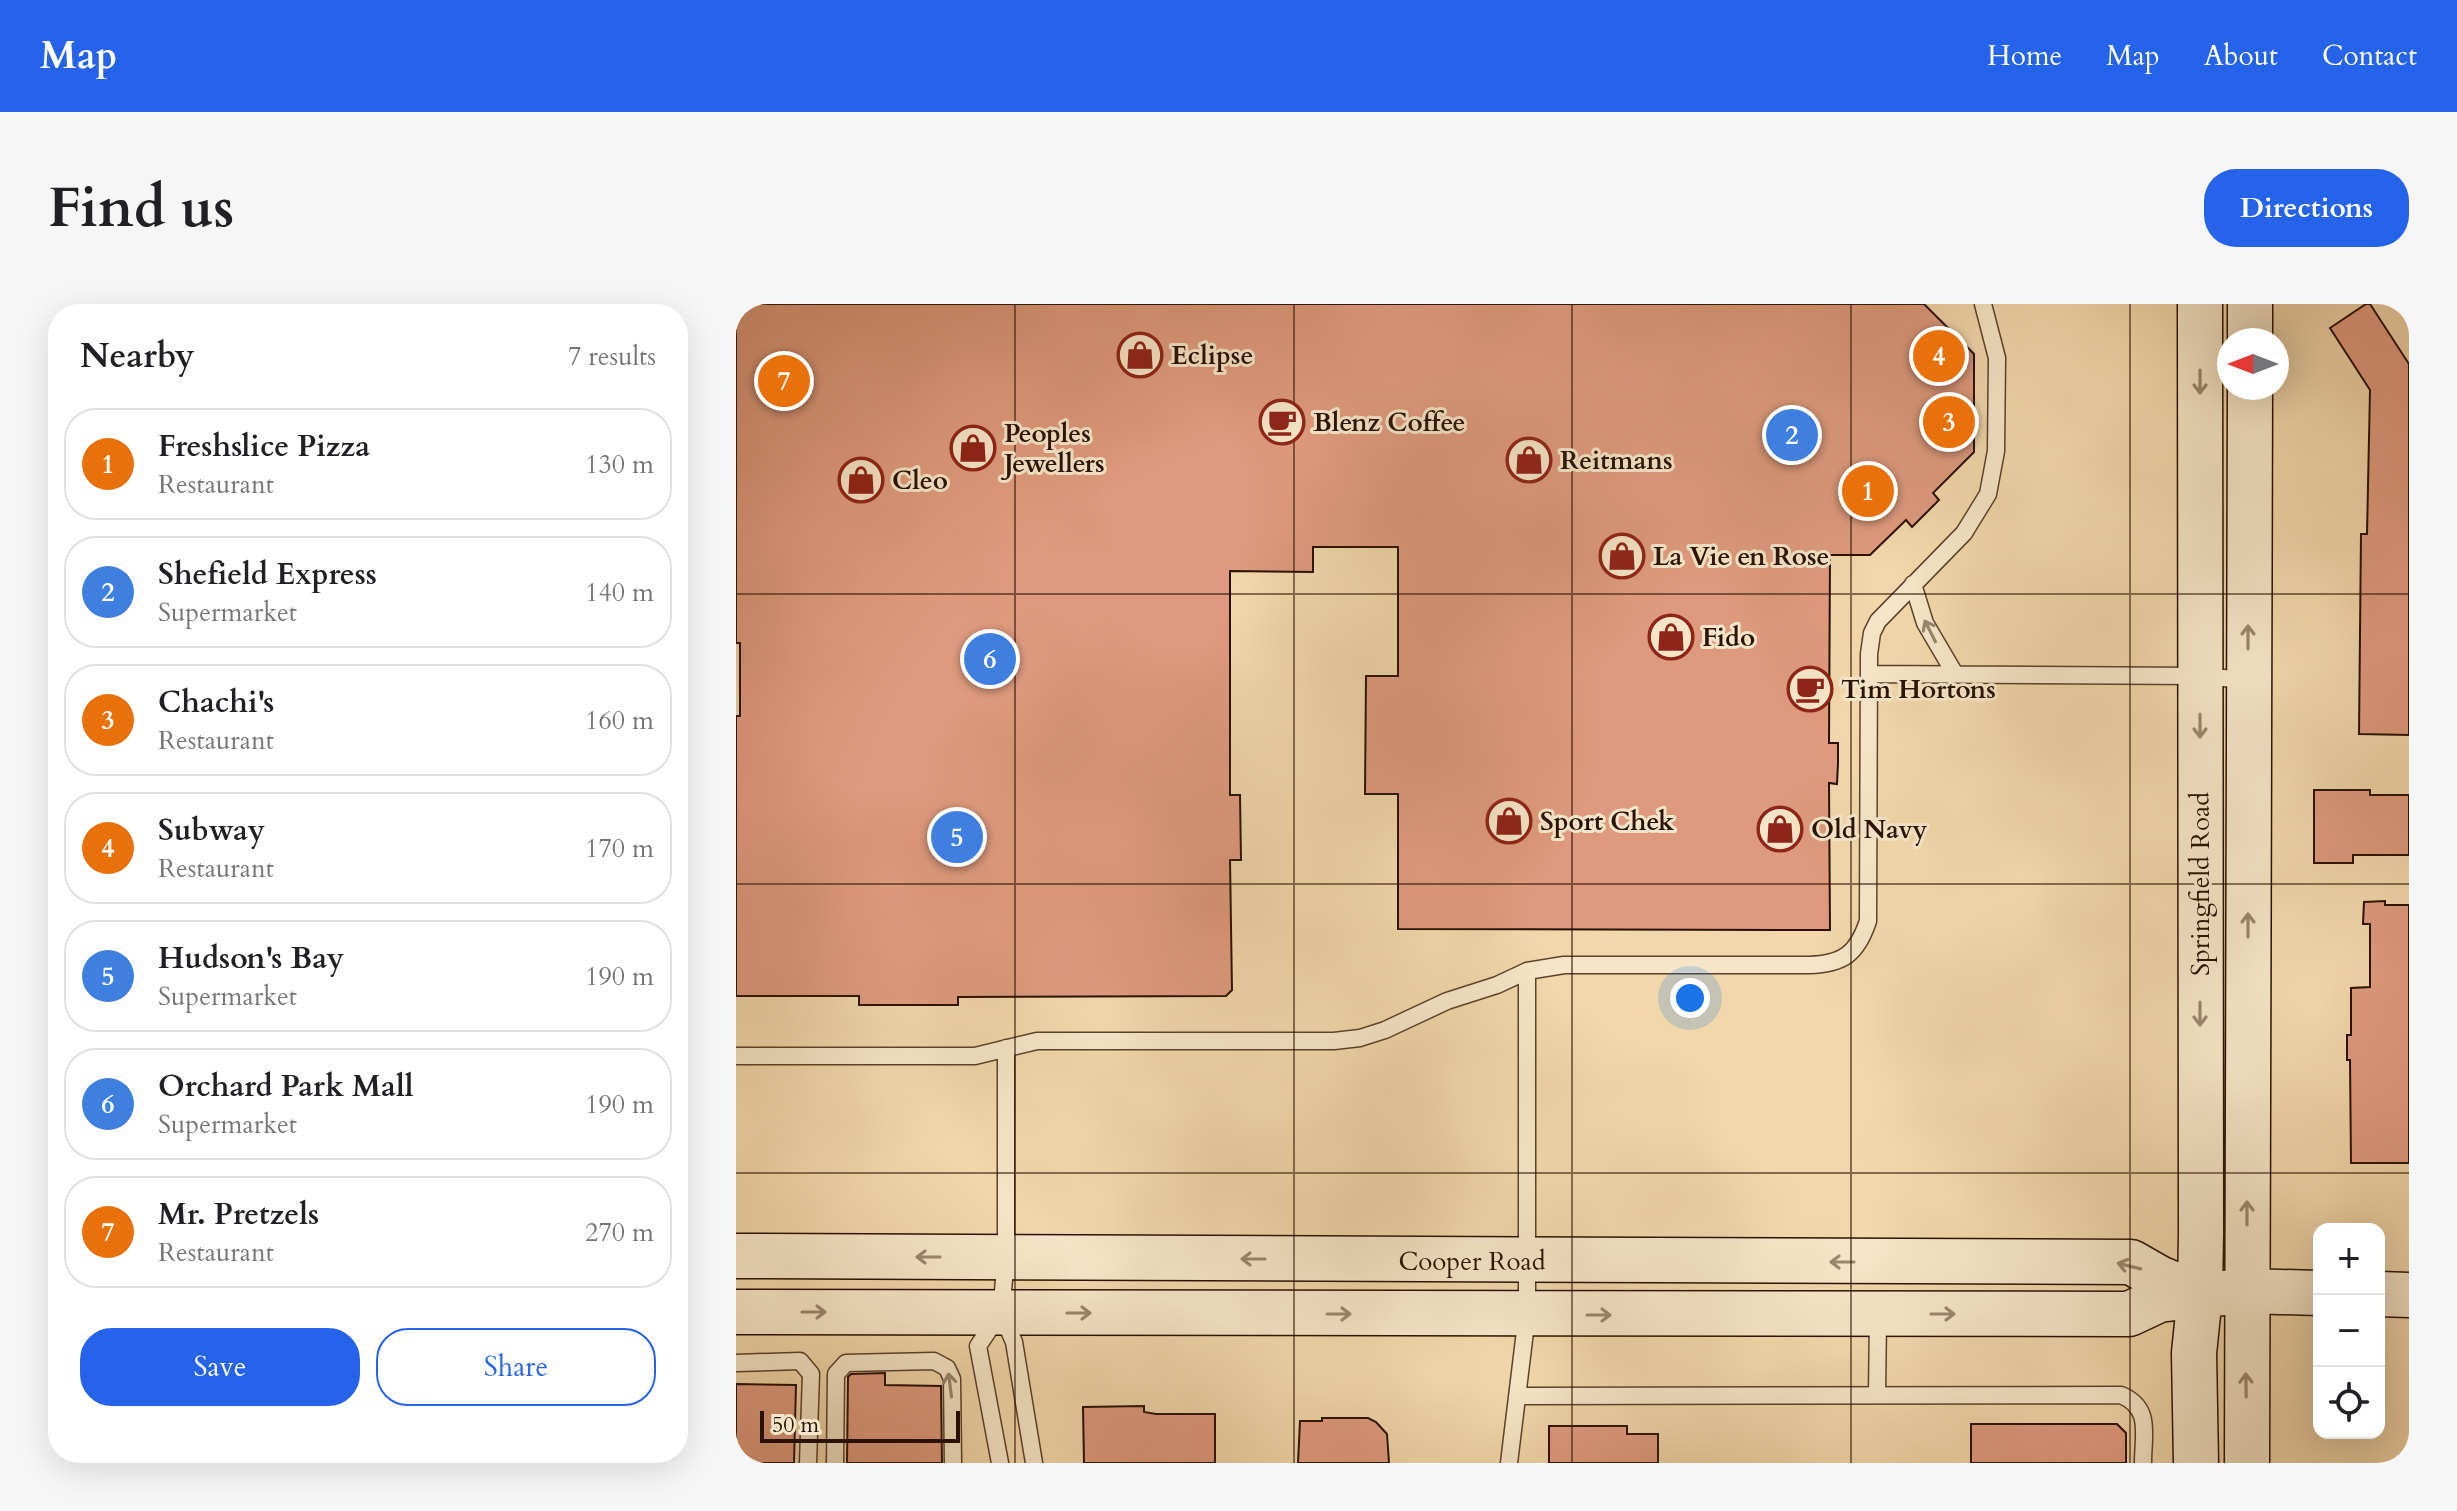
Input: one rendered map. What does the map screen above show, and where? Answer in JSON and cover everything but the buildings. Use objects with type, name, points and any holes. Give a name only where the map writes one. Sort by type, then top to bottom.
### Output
[{"type":"main road","name":"Springfield Road","points":[[2196,1463],[2194,1353],[2200,1295],[2200,304]]},
{"type":"main road","points":[[2250,304],[2250,328]]},
{"type":"main road","name":"Springfield Road","points":[[2247,1463],[2250,400]]},
{"type":"main road","name":"Cooper Road","points":[[736,1256],[2131,1262],[2200,1295]]},
{"type":"main road","name":"Cooper Road","points":[[736,1312],[2129,1314],[2159,1300],[2200,1295],[2247,1291],[2313,1293]]},
{"type":"main road","points":[[2385,1294],[2409,1295]]},
{"type":"lane","points":[[736,1056],[975,1056],[1037,1041],[1334,1041],[1360,1038],[1385,1030],[1447,1001],[1497,985],[1527,971],[1564,965],[1809,965],[1836,962],[1847,956],[1857,945],[1868,921],[1869,654],[1872,633],[1878,621],[1972,522],[1988,494],[1992,480],[1996,451],[1997,358],[1983,304]]},
{"type":"lane","points":[[1913,584],[1925,623],[1955,674]]},
{"type":"lane","points":[[1869,674],[2200,676],[2248,680]]},
{"type":"lane","points":[[1509,1463],[1527,1315],[1527,971]]},
{"type":"lane","points":[[1006,1048],[1006,1258],[1001,1312],[1014,1342],[1034,1463]]},
{"type":"lane","points":[[1000,1463],[978,1346],[1001,1312]]},
{"type":"lane","points":[[1877,1395],[1878,1315]]},
{"type":"lane","points":[[736,1363],[800,1361],[807,1367],[811,1374],[808,1463]]},
{"type":"lane","points":[[835,1463],[838,1368],[846,1363],[934,1361],[947,1368],[952,1379],[953,1463]]},
{"type":"lane","points":[[1517,1396],[2121,1395],[2135,1401],[2143,1413],[2143,1463]]},
{"type":"place","name":"Eclipse","points":[[1140,355]]},
{"type":"place","name":"Subway","points":[[1939,356]]},
{"type":"place","name":"Mr. Pretzels","points":[[784,381]]},
{"type":"place","name":"Blenz Coffee","points":[[1282,422]]},
{"type":"place","name":"Chachi's","points":[[1949,422]]},
{"type":"place","name":"Shefield Express","points":[[1792,435]]},
{"type":"place","name":"Peoples Jewellers","points":[[973,448]]},
{"type":"place","name":"Reitmans","points":[[1529,460]]},
{"type":"place","name":"Cleo","points":[[861,480]]},
{"type":"place","name":"Freshslice Pizza","points":[[1868,491]]},
{"type":"place","name":"La Vie en Rose","points":[[1622,556]]},
{"type":"place","name":"Fido","points":[[1671,637]]},
{"type":"place","name":"Orchard Park Mall","points":[[990,659]]},
{"type":"place","name":"Tim Hortons","points":[[1810,689]]},
{"type":"place","name":"Sport Chek","points":[[1509,821]]},
{"type":"place","name":"Old Navy","points":[[1780,829]]},
{"type":"place","name":"Hudson's Bay","points":[[957,837]]}]
